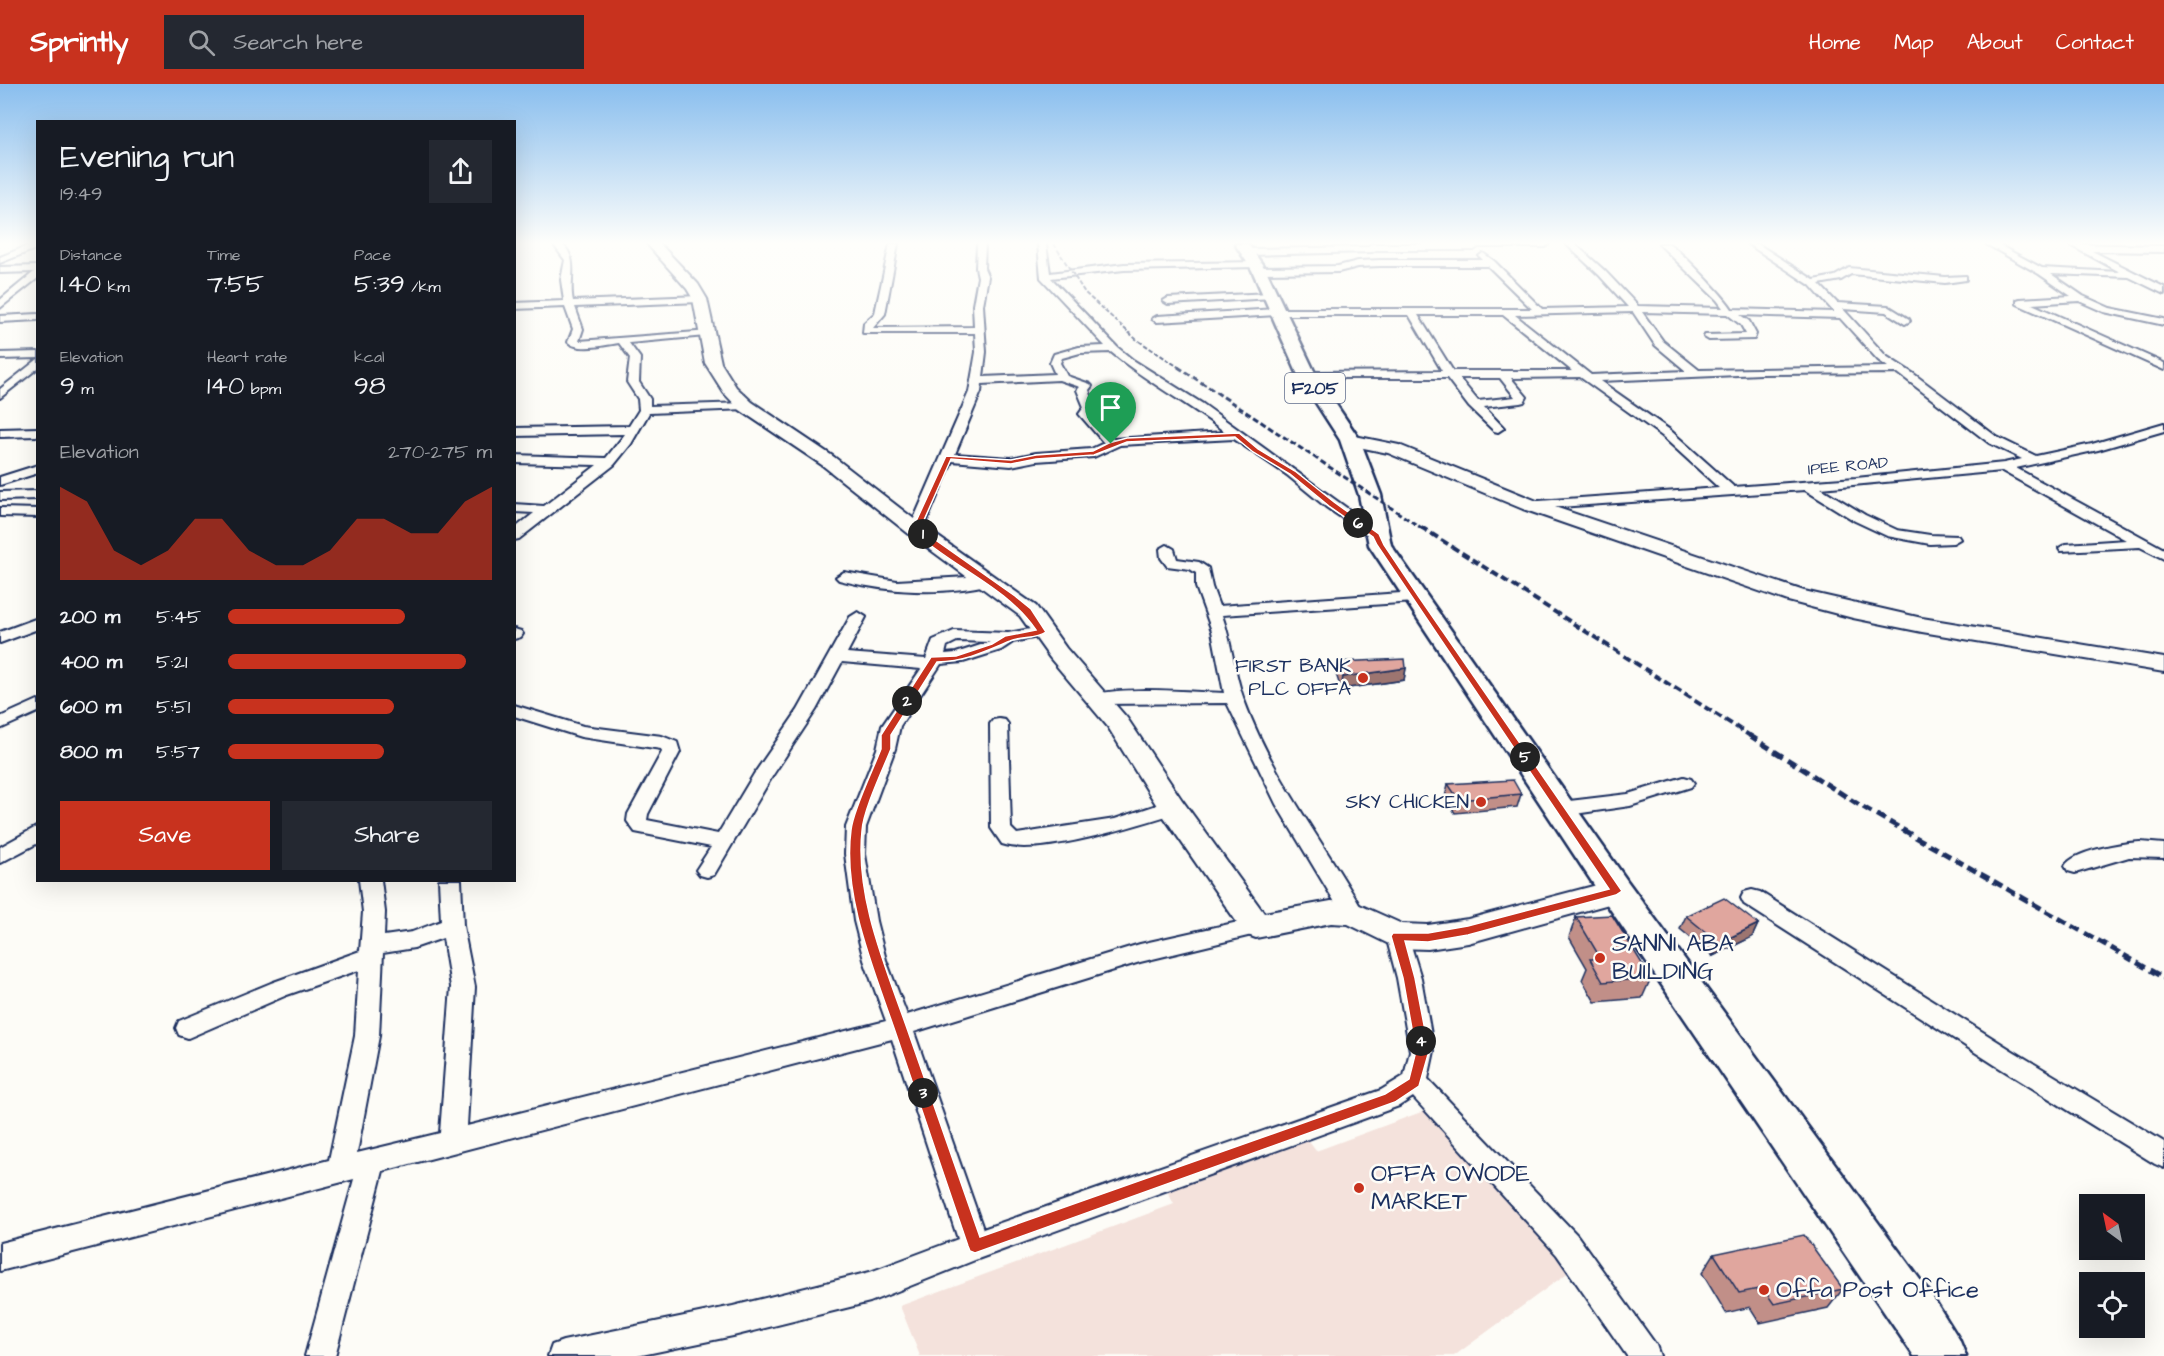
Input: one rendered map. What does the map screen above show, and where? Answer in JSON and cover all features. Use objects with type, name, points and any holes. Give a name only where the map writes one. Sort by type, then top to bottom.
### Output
[{"type":"main road","name":"F205","points":[[1273,304],[1307,375],[1350,440],[1370,495],[1380,545],[1616,891],[1915,1312],[1942,1356]]},
{"type":"street","points":[[516,306],[606,303]]},
{"type":"street","points":[[701,303],[713,363],[730,390],[746,406],[828,461],[916,530],[1028,611],[1042,632],[1119,723],[1172,807],[1256,926]]},
{"type":"street","points":[[879,303],[880,314],[869,323],[867,331],[980,330]]},
{"type":"street","points":[[916,530],[975,392],[981,352],[978,303]]},
{"type":"street","points":[[1069,303],[1113,349],[1136,367],[1199,406],[1256,450],[1292,472],[1331,504],[1377,536]]},
{"type":"street","points":[[1251,303],[1412,312],[1891,310],[1905,321]]},
{"type":"street","points":[[1531,303],[1540,312]]},
{"type":"street","points":[[1629,303],[1659,343],[1697,374]]},
{"type":"street","points":[[1709,337],[1750,337],[1749,328],[1729,311],[1724,303]]},
{"type":"street","points":[[1832,303],[1882,358],[1983,433],[2036,461]]},
{"type":"street","points":[[2023,303],[2164,367]]},
{"type":"street","points":[[2092,303],[2107,310],[2164,322]]},
{"type":"street","points":[[1157,319],[1273,304]]},
{"type":"street","points":[[570,305],[573,321],[578,330],[573,342],[576,344],[706,333]]},
{"type":"street","points":[[1412,312],[1449,375],[1473,405],[1498,428]]},
{"type":"street","points":[[1505,312],[1586,376],[1666,432],[1731,491]]},
{"type":"street","points":[[0,319],[36,317]]},
{"type":"street","points":[[516,534],[609,462],[625,444],[645,410],[644,399],[633,382],[635,358],[622,341]]},
{"type":"street","points":[[1111,444],[1085,414],[1090,408],[1083,390],[1086,386],[1082,383],[1066,381],[1055,363],[1058,356],[1080,350],[1113,349]]},
{"type":"street","points":[[0,356],[36,355]]},
{"type":"street","points":[[0,395],[36,364]]},
{"type":"street","points":[[1307,375],[1586,376],[1901,370]]},
{"type":"street","points":[[1473,405],[1520,400],[1521,397],[1504,375]]},
{"type":"street","points":[[977,381],[1062,377]]},
{"type":"street","points":[[0,383],[16,383]]},
{"type":"street","points":[[645,410],[746,406]]},
{"type":"street","name":"IPEE ROAD","points":[[1530,505],[1808,486],[2004,467],[2036,461],[2164,427]]},
{"type":"street","points":[[520,432],[633,430]]},
{"type":"street","points":[[0,433],[36,432]]},
{"type":"street","points":[[2148,432],[2164,437]]},
{"type":"street","points":[[949,457],[1011,462],[1036,457],[1094,453],[1111,444],[1127,440],[1236,435]]},
{"type":"street","points":[[1350,440],[1393,449],[1530,505],[1796,596],[1853,611],[2164,665]]},
{"type":"street","points":[[516,459],[609,462]]},
{"type":"street","points":[[2004,467],[2164,555]]},
{"type":"street","points":[[0,481],[36,470]]},
{"type":"street","points":[[1808,486],[1890,533],[1915,540],[1953,538]]},
{"type":"street","points":[[0,504],[6,496],[36,495]]},
{"type":"street","points":[[516,508],[548,510]]},
{"type":"street","points":[[0,512],[36,513]]},
{"type":"street","points":[[2066,548],[2142,543]]},
{"type":"street","points":[[1167,549],[1170,562],[1194,565],[1203,571],[1204,587],[1214,611],[1234,698],[1286,804],[1353,913]]},
{"type":"street","points":[[844,577],[872,585],[925,587],[985,581]]},
{"type":"street","points":[[1214,611],[1415,597]]},
{"type":"street","points":[[707,870],[764,774],[807,710],[858,617]]},
{"type":"street","points":[[0,638],[36,624]]},
{"type":"street","points":[[975,1246],[900,1026],[875,960],[865,921],[855,854],[856,827],[886,749],[886,735],[933,662],[939,643],[954,636],[1008,638],[1042,632]]},
{"type":"street","points":[[838,657],[933,662]]},
{"type":"street","points":[[1098,699],[1234,698]]},
{"type":"street","points":[[0,724],[36,706]]},
{"type":"street","points":[[516,711],[581,731],[662,742],[670,746],[670,752],[638,814],[638,821],[642,827],[724,842]]},
{"type":"street","points":[[999,724],[1001,828],[1005,836],[1012,841],[1107,827],[1172,807]]},
{"type":"street","points":[[1561,809],[1630,800],[1684,783]]},
{"type":"street","points":[[0,856],[36,834]]},
{"type":"street","points":[[2075,866],[2105,853],[2129,848],[2164,851]]},
{"type":"street","points":[[341,1169],[367,1036],[374,912],[370,882]]},
{"type":"street","points":[[450,882],[452,926],[463,987],[453,1142]]},
{"type":"street","points":[[0,1257],[900,1026],[1140,953],[1256,926],[1331,912],[1353,913],[1397,936],[1428,937],[1468,931],[1616,891]]},
{"type":"street","points":[[1752,898],[2004,1058],[2164,1156]]},
{"type":"street","points":[[188,1028],[372,951],[414,940],[452,926]]},
{"type":"street","points":[[563,1356],[733,1321],[870,1287],[975,1246],[1390,1098],[1415,1082],[1422,1051],[1409,978],[1397,936]]},
{"type":"street","points":[[1415,1082],[1567,1245],[1645,1356]]},
{"type":"street","points":[[320,1356],[372,1163]]},
{"type":"shaded area","name":"OFFA OWODE MARKET","points":[[1432,1108],[1573,1269],[1454,1356],[920,1356],[900,1306],[1174,1204],[1167,1191],[1264,1143],[1300,1130],[1316,1151]]},
{"type":"building","points":[[1405,659],[1406,668],[1343,677],[1338,662]]},
{"type":"building","points":[[1513,780],[1521,794],[1459,800],[1448,784]]},
{"type":"building","points":[[1724,898],[1758,924],[1719,943],[1686,916]]},
{"type":"building","points":[[1612,915],[1651,978],[1603,982],[1590,959],[1601,959],[1576,917]]},
{"type":"building","points":[[1804,1235],[1843,1289],[1774,1304],[1763,1288],[1739,1293],[1714,1254]]},
{"type":"railway","points":[[1096,303],[1136,339],[1180,368]]},
{"type":"railway","points":[[1178,367],[1423,529]]},
{"type":"railway","points":[[1421,527],[1752,737]]},
{"type":"railway","points":[[1749,735],[1861,806],[2164,978]]},
{"type":"place","name":"FIRST BANK PLC OFFA","points":[[1363,678]]},
{"type":"place","name":"SKY CHICKEN","points":[[1481,802]]},
{"type":"place","name":"SANNI ABA BUILDING","points":[[1600,958]]},
{"type":"place","name":"OFFA OWODE MARKET","points":[[1359,1188]]},
{"type":"place","name":"Offa Post Office","points":[[1764,1290]]},
{"type":"route","points":[[1236,435],[1292,472],[1331,504],[1377,536],[1380,545],[1415,597],[1616,891],[1468,931],[1428,937],[1397,936],[1409,978],[1422,1051],[1415,1082],[1390,1098],[975,1246],[900,1026],[875,960],[859,888],[855,854],[856,827],[877,777],[886,749],[886,735],[934,659],[957,658],[995,646],[1008,638],[1042,632],[1028,611],[1012,598],[916,530],[949,457],[1011,462],[1036,457],[1094,453],[1111,444],[1127,440],[1236,435]]}]
